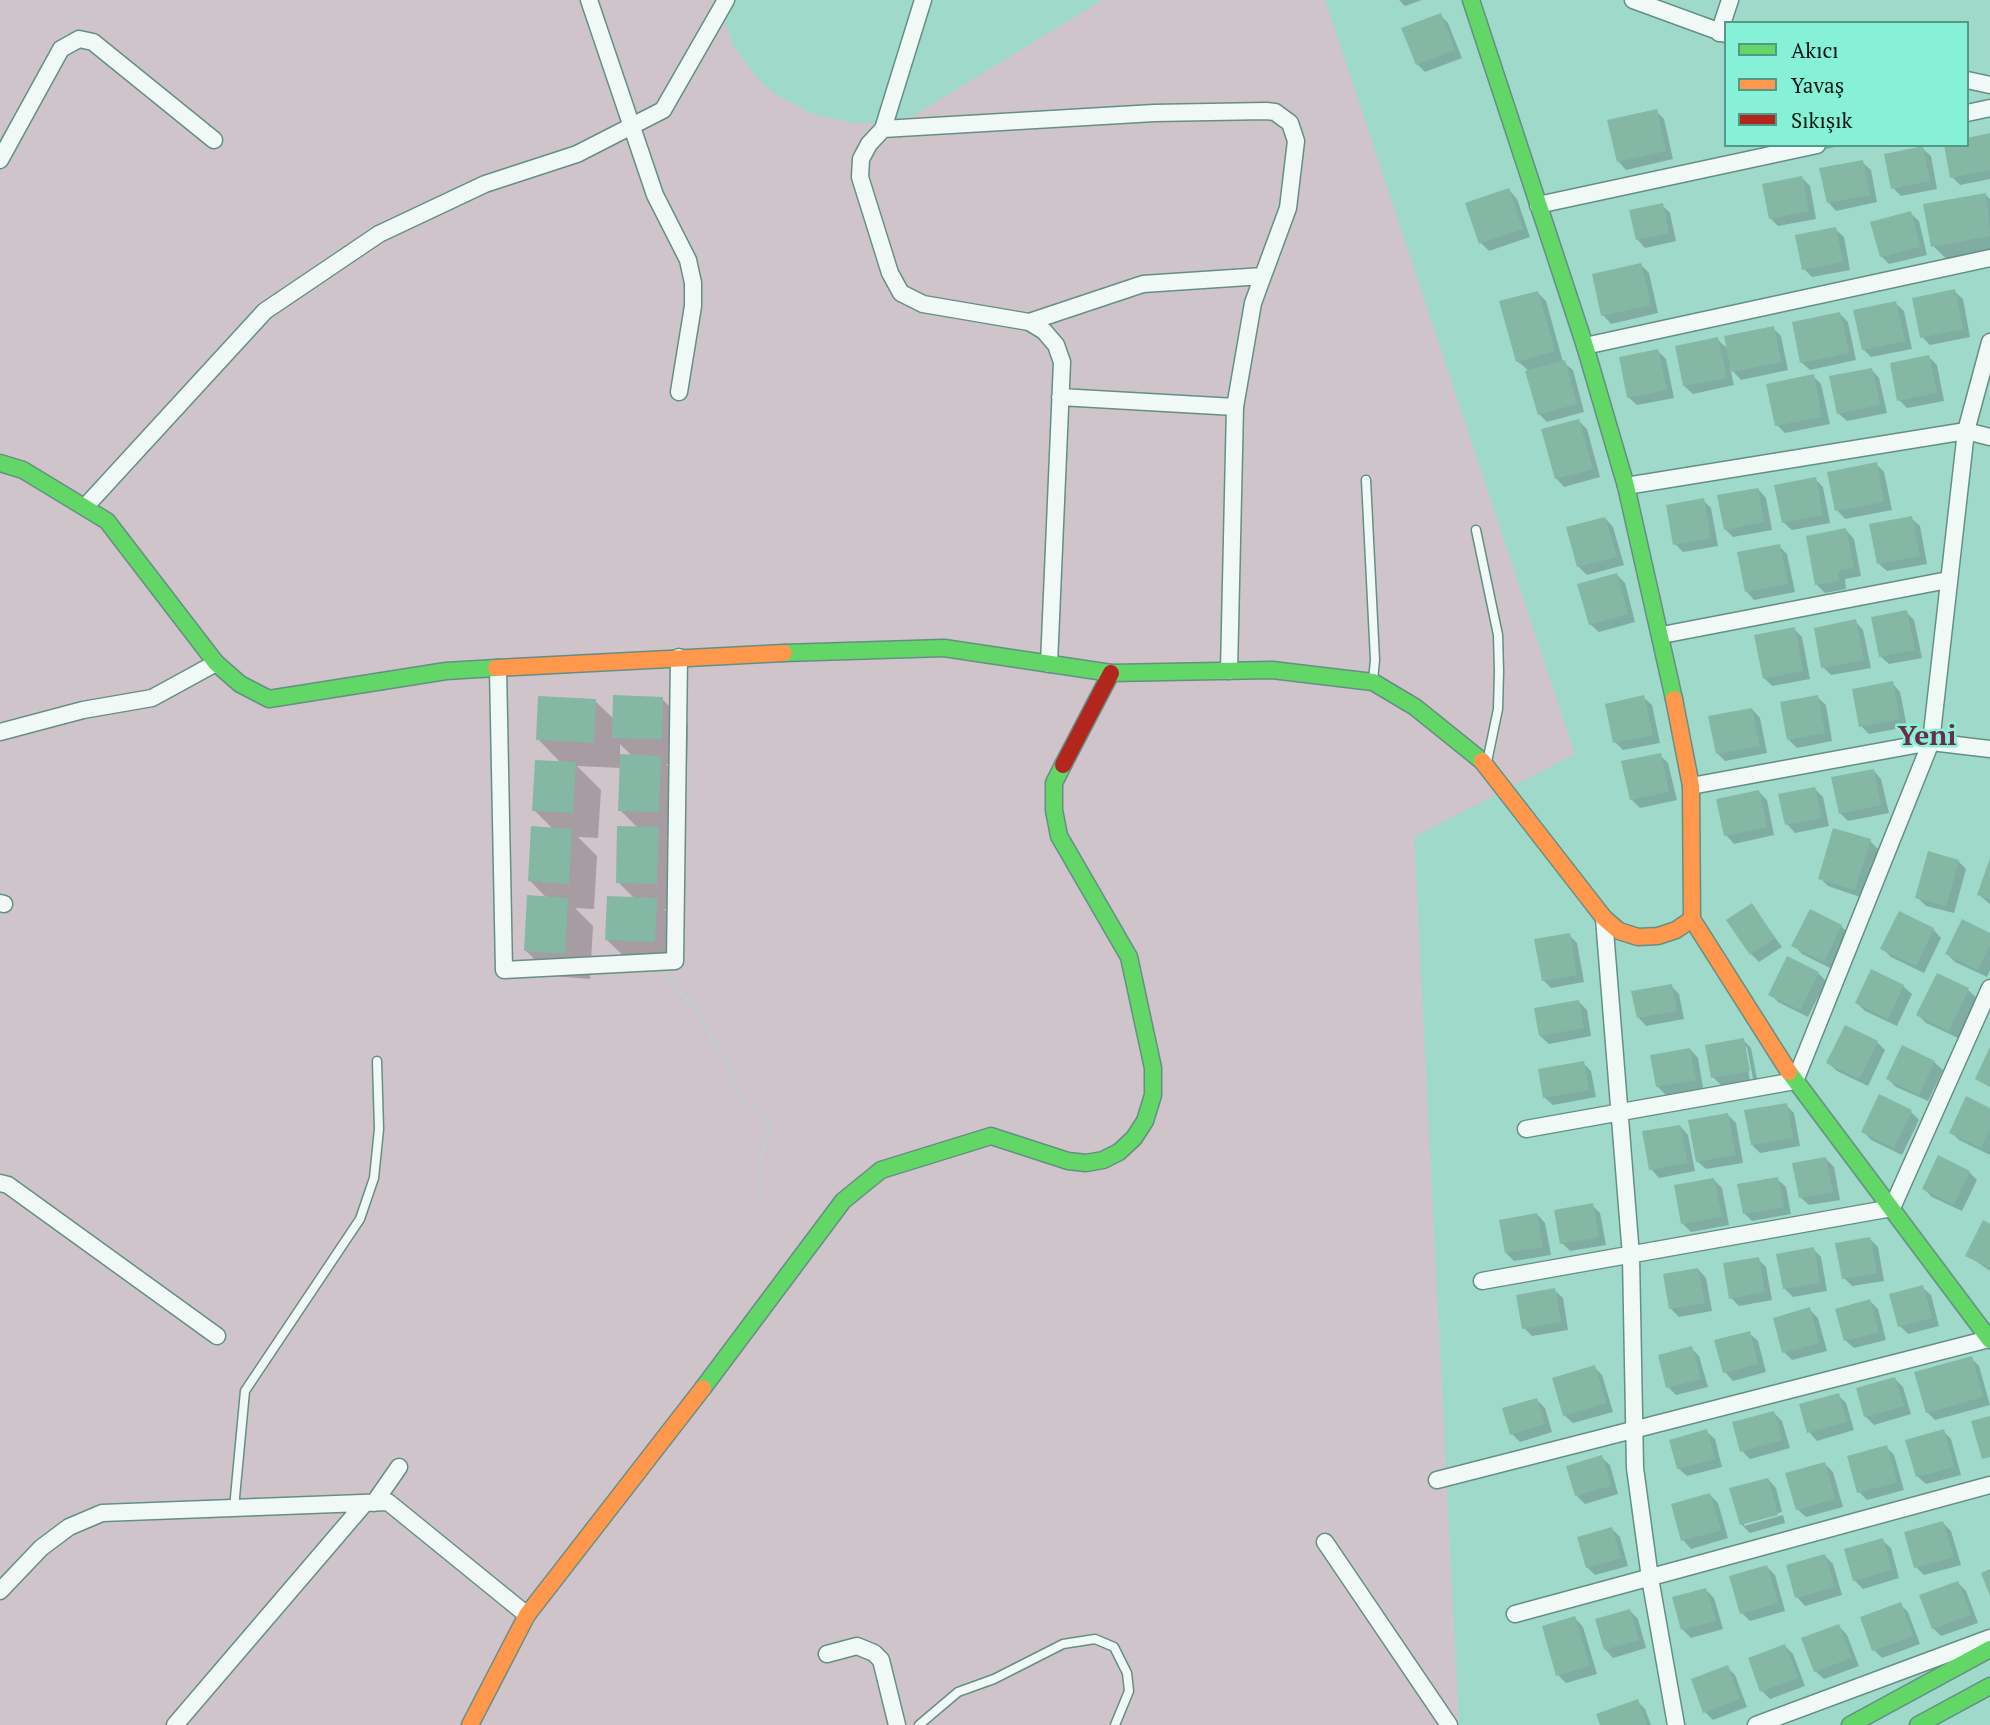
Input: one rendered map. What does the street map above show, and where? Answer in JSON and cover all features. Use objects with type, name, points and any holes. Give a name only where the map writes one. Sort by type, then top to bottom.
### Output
[{"type":"street","points":[[589,0],[655,195],[688,260],[693,283],[693,306],[678,392]]},
{"type":"street","points":[[85,507],[265,311],[379,234],[485,184],[577,154],[663,110],[726,0]]},
{"type":"street","points":[[923,0],[883,129],[869,144],[862,159],[860,177],[894,284],[911,301],[1029,322],[1044,331],[1056,345],[1062,362],[1049,664]]},
{"type":"street","points":[[1437,1480],[1990,1339],[1795,1081],[1692,919],[1692,786],[1662,635],[1626,486],[1585,345],[1471,0]]},
{"type":"street","points":[[1633,0],[1723,33]]},
{"type":"street","points":[[1726,21],[1730,0]]},
{"type":"street","points":[[0,160],[61,49],[79,39],[93,42],[214,140]]},
{"type":"street","points":[[1969,80],[1990,85]]},
{"type":"street","points":[[1969,113],[1990,108]]},
{"type":"street","points":[[883,129],[1154,114],[1275,112],[1290,123],[1296,141],[1288,208],[1253,303],[1236,407],[1229,671]]},
{"type":"street","points":[[1538,205],[1808,147]]},
{"type":"street","points":[[1585,345],[1990,258]]},
{"type":"street","points":[[1029,322],[1143,284],[1263,276]]},
{"type":"street","points":[[1795,1081],[1931,742],[1966,431],[1990,342]]},
{"type":"street","points":[[1060,397],[1236,407]]},
{"type":"street","points":[[1626,486],[1966,431],[1990,437]]},
{"type":"street","points":[[0,463],[23,470],[107,521],[216,663],[240,684],[269,699],[446,671],[679,657],[944,648],[1111,673],[1272,670],[1373,682],[1415,707],[1486,765],[1604,918],[1619,931],[1638,937],[1658,936],[1676,930],[1692,919]]},
{"type":"street","points":[[1662,635],[1948,580]]},
{"type":"street","points":[[498,668],[504,970],[674,961],[679,657]]},
{"type":"street","points":[[0,732],[83,710],[152,698],[216,663]]},
{"type":"street","points":[[470,1725],[527,1615],[752,1325],[843,1200],[881,1170],[991,1136],[1068,1161],[1086,1163],[1111,1156],[1134,1139],[1145,1121],[1153,1095],[1153,1068],[1129,957],[1071,860],[1059,836],[1054,810],[1054,783],[1111,673]]},
{"type":"street","points":[[1692,786],[1931,742],[1990,749]]},
{"type":"street","points":[[1604,918],[1631,1256],[1635,1468],[1650,1578],[1676,1725]]},
{"type":"street","points":[[1892,1208],[1990,988]]},
{"type":"street","points":[[1526,1129],[1619,1115],[1795,1081]]},
{"type":"street","points":[[0,1183],[8,1185],[217,1336]]},
{"type":"street","points":[[1482,1281],[1892,1208]]},
{"type":"street","points":[[175,1725],[400,1467]]},
{"type":"street","points":[[1515,1614],[1990,1485]]},
{"type":"street","points":[[0,1591],[41,1548],[69,1527],[102,1513],[388,1502],[527,1615]]},
{"type":"street","points":[[1325,1542],[1449,1725]]},
{"type":"street","points":[[1756,1725],[1990,1638]]},
{"type":"street","points":[[827,1654],[857,1646],[874,1653],[881,1660],[897,1725]]},
{"type":"street","points":[[1850,1725],[1990,1649]]},
{"type":"street","points":[[1918,1725],[1990,1686]]},
{"type":"lane","points":[[1366,480],[1375,660],[1373,682]]},
{"type":"lane","points":[[1476,530],[1497,635],[1499,671],[1498,709],[1486,765]]},
{"type":"lane","points":[[234,1508],[245,1391],[360,1219],[374,1178],[379,1129],[377,1060]]},
{"type":"lane","points":[[919,1725],[958,1692],[994,1679],[1063,1644],[1095,1639],[1114,1647],[1127,1673],[1129,1691],[1115,1725]]},
{"type":"path","points":[[654,962],[696,1009],[727,1064],[740,1099],[765,1116],[769,1125],[767,1143],[757,1166],[761,1198]]},
{"type":"shaded area","points":[[0,0],[717,0],[734,47],[759,80],[775,94],[812,114],[852,123],[873,123],[913,116],[1102,0],[1325,0],[1575,754],[1414,837],[1459,1725],[0,1725]]},
{"type":"building","points":[[1441,13],[1455,50],[1416,65],[1401,28]]},
{"type":"building","points":[[1657,109],[1666,151],[1617,162],[1607,120]]},
{"type":"building","points":[[1990,133],[1990,170],[1950,178],[1944,147],[1969,147],[1969,138]]},
{"type":"building","points":[[1923,147],[1930,181],[1891,189],[1884,154]]},
{"type":"building","points":[[1863,160],[1870,195],[1827,203],[1819,168]]},
{"type":"building","points":[[1802,176],[1809,211],[1769,219],[1762,184]]},
{"type":"building","points":[[1509,188],[1523,229],[1479,244],[1465,203]]},
{"type":"building","points":[[1986,193],[1990,236],[1931,247],[1923,204]]},
{"type":"building","points":[[1663,203],[1669,233],[1636,240],[1629,210]]},
{"type":"building","points":[[1911,211],[1920,247],[1880,257],[1870,222]]},
{"type":"building","points":[[1836,227],[1843,262],[1802,270],[1795,235]]},
{"type":"building","points":[[1641,263],[1651,305],[1601,316],[1592,274]]},
{"type":"building","points":[[1955,289],[1963,329],[1920,338],[1912,298]]},
{"type":"building","points":[[1538,291],[1555,351],[1516,362],[1499,301]]},
{"type":"building","points":[[1896,301],[1905,341],[1862,350],[1853,310]]},
{"type":"building","points":[[1840,312],[1849,353],[1800,363],[1792,322]]},
{"type":"building","points":[[1774,326],[1781,362],[1731,372],[1724,336]]},
{"type":"building","points":[[1718,337],[1727,378],[1683,386],[1675,346]]},
{"type":"building","points":[[1658,349],[1667,390],[1627,398],[1619,357]]},
{"type":"building","points":[[1929,355],[1937,393],[1897,401],[1890,363]]},
{"type":"building","points":[[1565,360],[1577,404],[1538,415],[1525,371]]},
{"type":"building","points":[[1872,368],[1880,405],[1837,414],[1829,376]]},
{"type":"building","points":[[1814,374],[1822,417],[1775,426],[1766,384]]},
{"type":"building","points":[[1579,419],[1593,469],[1555,479],[1541,429]]},
{"type":"building","points":[[1877,462],[1884,502],[1835,511],[1827,472]]},
{"type":"building","points":[[1816,477],[1823,515],[1782,523],[1774,485]]},
{"type":"building","points":[[1758,488],[1764,522],[1724,530],[1717,495]]},
{"type":"building","points":[[1704,498],[1711,538],[1673,545],[1666,505]]},
{"type":"building","points":[[1912,516],[1920,556],[1877,564],[1869,524]]},
{"type":"building","points":[[1605,517],[1617,557],[1577,567],[1566,527]]},
{"type":"building","points":[[1846,528],[1854,568],[1838,571],[1839,581],[1815,585],[1806,536]]},
{"type":"building","points":[[1780,544],[1788,584],[1745,592],[1737,552]]},
{"type":"building","points":[[1617,573],[1628,614],[1589,625],[1577,584]]},
{"type":"building","points":[[1907,610],[1915,650],[1879,657],[1871,617]]},
{"type":"building","points":[[1856,619],[1864,660],[1821,668],[1814,628]]},
{"type":"building","points":[[1795,627],[1803,671],[1763,679],[1754,635]]},
{"type":"building","points":[[1893,681],[1900,719],[1859,727],[1852,689]]},
{"type":"building","points":[[613,695],[663,697],[662,739],[612,738]]},
{"type":"building","points":[[1644,695],[1653,735],[1613,743],[1605,704]]},
{"type":"building","points":[[1818,695],[1825,733],[1787,740],[1780,702]]},
{"type":"building","points":[[538,696],[596,699],[594,743],[536,740]]},
{"type":"building","points":[[1752,708],[1760,746],[1716,754],[1708,716]]},
{"type":"building","points":[[1661,753],[1669,792],[1630,800],[1621,761]]},
{"type":"building","points":[[620,754],[661,756],[659,812],[618,811]]},
{"type":"building","points":[[535,760],[576,762],[573,813],[532,811]]},
{"type":"building","points":[[1874,769],[1881,805],[1839,814],[1831,777]]},
{"type":"building","points":[[1815,787],[1822,818],[1785,825],[1778,794]]},
{"type":"building","points":[[1759,790],[1767,827],[1724,836],[1716,799]]},
{"type":"building","points":[[531,826],[572,829],[569,884],[528,881]]},
{"type":"building","points":[[617,826],[659,827],[657,884],[616,883]]},
{"type":"building","points":[[1833,828],[1871,839],[1855,890],[1818,879]]},
{"type":"building","points":[[1928,851],[1959,860],[1946,906],[1915,898]]},
{"type":"building","points":[[1990,858],[1990,899],[1977,895]]},
{"type":"building","points":[[527,895],[568,898],[565,954],[524,951]]},
{"type":"building","points":[[607,896],[657,898],[655,942],[605,940]]},
{"type":"building","points":[[1752,903],[1775,938],[1750,955],[1726,920]]},
{"type":"building","points":[[1810,909],[1842,925],[1824,962],[1791,946]]},
{"type":"building","points":[[1899,911],[1934,928],[1916,966],[1880,949]]},
{"type":"building","points":[[1962,919],[1990,933],[1990,945],[1978,970],[1945,954]]},
{"type":"building","points":[[1570,933],[1577,975],[1542,981],[1534,939]]},
{"type":"building","points":[[1787,956],[1819,972],[1800,1010],[1768,995]]},
{"type":"building","points":[[1871,969],[1904,985],[1888,1019],[1855,1003]]},
{"type":"building","points":[[1937,973],[1969,988],[1949,1031],[1916,1015]]},
{"type":"building","points":[[1672,984],[1677,1011],[1637,1018],[1631,991]]},
{"type":"building","points":[[1579,1000],[1584,1028],[1539,1036],[1534,1008]]},
{"type":"building","points":[[1845,1025],[1878,1041],[1859,1079],[1826,1063]]},
{"type":"building","points":[[1744,1038],[1750,1071],[1711,1078],[1705,1045]]},
{"type":"building","points":[[1902,1045],[1935,1061],[1919,1095],[1886,1079]]},
{"type":"building","points":[[1990,1047],[1990,1087],[1975,1079]]},
{"type":"building","points":[[1690,1048],[1696,1080],[1656,1087],[1650,1055]]},
{"type":"building","points":[[1584,1061],[1589,1090],[1543,1098],[1538,1069]]},
{"type":"building","points":[[1879,1094],[1912,1110],[1894,1148],[1861,1132]]},
{"type":"building","points":[[1966,1096],[1990,1108],[1990,1130],[1981,1148],[1949,1133]]},
{"type":"building","points":[[1787,1103],[1793,1138],[1751,1145],[1744,1110]]},
{"type":"building","points":[[1728,1113],[1736,1155],[1696,1162],[1688,1120]]},
{"type":"building","points":[[1680,1125],[1688,1163],[1649,1170],[1642,1131]]},
{"type":"building","points":[[1938,1155],[1970,1171],[1954,1205],[1922,1189]]},
{"type":"building","points":[[1826,1157],[1833,1192],[1799,1198],[1792,1163]]},
{"type":"building","points":[[1778,1177],[1784,1207],[1743,1214],[1737,1184]]},
{"type":"building","points":[[1714,1178],[1722,1217],[1681,1224],[1674,1185]]},
{"type":"building","points":[[1593,1203],[1599,1237],[1560,1244],[1554,1210]]},
{"type":"building","points":[[1537,1213],[1543,1247],[1505,1253],[1499,1220]]},
{"type":"building","points":[[1983,1220],[1990,1224],[1990,1268],[1965,1256]]},
{"type":"building","points":[[1870,1237],[1877,1273],[1842,1279],[1835,1243]]},
{"type":"building","points":[[1814,1247],[1820,1283],[1783,1289],[1776,1254]]},
{"type":"building","points":[[1759,1257],[1765,1292],[1729,1299],[1723,1263]]},
{"type":"building","points":[[1698,1268],[1705,1303],[1669,1309],[1663,1274]]},
{"type":"building","points":[[1923,1285],[1932,1318],[1898,1327],[1889,1294]]},
{"type":"building","points":[[1555,1288],[1561,1322],[1522,1329],[1516,1295]]},
{"type":"building","points":[[1870,1299],[1879,1332],[1844,1341],[1835,1309]]},
{"type":"building","points":[[1810,1307],[1819,1343],[1782,1353],[1773,1318]]},
{"type":"building","points":[[1750,1331],[1758,1364],[1723,1373],[1714,1340]]},
{"type":"building","points":[[1692,1346],[1701,1379],[1666,1388],[1658,1355]]},
{"type":"building","points":[[1972,1356],[1983,1397],[1926,1413],[1914,1372]]},
{"type":"building","points":[[1595,1365],[1606,1403],[1563,1416],[1552,1378]]},
{"type":"building","points":[[1895,1377],[1904,1406],[1864,1417],[1856,1388]]},
{"type":"building","points":[[1839,1393],[1847,1422],[1807,1433],[1799,1404]]},
{"type":"building","points":[[1537,1398],[1545,1424],[1510,1435],[1502,1408]]},
{"type":"building","points":[[1774,1411],[1782,1440],[1740,1452],[1732,1422]]},
{"type":"building","points":[[1990,1416],[1990,1457],[1982,1459],[1971,1421]]},
{"type":"building","points":[[1707,1429],[1715,1459],[1677,1469],[1669,1440]]},
{"type":"building","points":[[1944,1429],[1954,1467],[1916,1477],[1905,1440]]},
{"type":"building","points":[[1887,1445],[1897,1482],[1857,1493],[1847,1456]]},
{"type":"building","points":[[1602,1455],[1611,1486],[1575,1496],[1566,1466]]},
{"type":"building","points":[[1825,1462],[1835,1499],[1796,1510],[1785,1473]]},
{"type":"building","points":[[1768,1478],[1778,1515],[1740,1525],[1729,1488]]},
{"type":"building","points":[[1710,1493],[1721,1530],[1681,1541],[1671,1504]]},
{"type":"building","points":[[1943,1521],[1954,1557],[1914,1568],[1904,1532]]},
{"type":"building","points":[[1612,1527],[1621,1558],[1586,1568],[1577,1537]]},
{"type":"building","points":[[1883,1538],[1892,1570],[1853,1581],[1844,1549]]},
{"type":"building","points":[[1825,1554],[1835,1587],[1795,1598],[1786,1565]]},
{"type":"building","points":[[1767,1565],[1778,1603],[1740,1614],[1729,1576]]},
{"type":"building","points":[[1990,1569],[1990,1596],[1981,1573]]},
{"type":"building","points":[[1958,1581],[1971,1615],[1932,1629],[1919,1595]]},
{"type":"building","points":[[1706,1588],[1716,1621],[1681,1630],[1672,1597]]},
{"type":"building","points":[[1901,1602],[1913,1636],[1872,1651],[1860,1617]]},
{"type":"building","points":[[1630,1609],[1639,1640],[1604,1650],[1595,1619]]},
{"type":"building","points":[[1575,1616],[1590,1666],[1556,1676],[1542,1626]]},
{"type":"building","points":[[1839,1624],[1852,1658],[1814,1672],[1801,1638]]},
{"type":"building","points":[[1785,1644],[1798,1678],[1760,1692],[1748,1658]]},
{"type":"building","points":[[1728,1665],[1740,1699],[1703,1713],[1691,1679]]},
{"type":"building","points":[[1638,1699],[1647,1725],[1600,1725],[1596,1714]]},
{"type":"traffic: fast","points":[[1471,0],[1585,346],[1626,486],[1674,699]]},
{"type":"traffic: fast","points":[[0,463],[23,470],[107,521],[216,663],[240,684],[269,699],[446,671],[496,668]]},
{"type":"traffic: fast","points":[[784,653],[944,648],[1111,673],[1272,670],[1373,682],[1415,707],[1482,761]]},
{"type":"traffic: fast","points":[[703,1388],[843,1201],[881,1170],[991,1136],[1068,1161],[1086,1163],[1103,1160],[1119,1152],[1134,1138],[1145,1121],[1153,1095],[1153,1068],[1129,957],[1059,836],[1054,810],[1054,783],[1063,765]]},
{"type":"traffic: fast","points":[[1789,1072],[1990,1340]]},
{"type":"traffic: fast","points":[[1850,1725],[1990,1649]]},
{"type":"traffic: fast","points":[[1918,1725],[1990,1686]]},
{"type":"traffic: slow","points":[[496,668],[784,653]]},
{"type":"traffic: slow","points":[[1674,699],[1691,786],[1692,919],[1789,1072]]},
{"type":"traffic: slow","points":[[1482,761],[1604,918],[1619,931],[1638,937],[1658,936],[1676,930],[1692,919]]},
{"type":"traffic: slow","points":[[470,1725],[527,1615],[703,1388]]},
{"type":"traffic: jam","points":[[1063,765],[1111,673]]},
{"type":"district","name":"Yeni","points":[[1927,737]]}]
